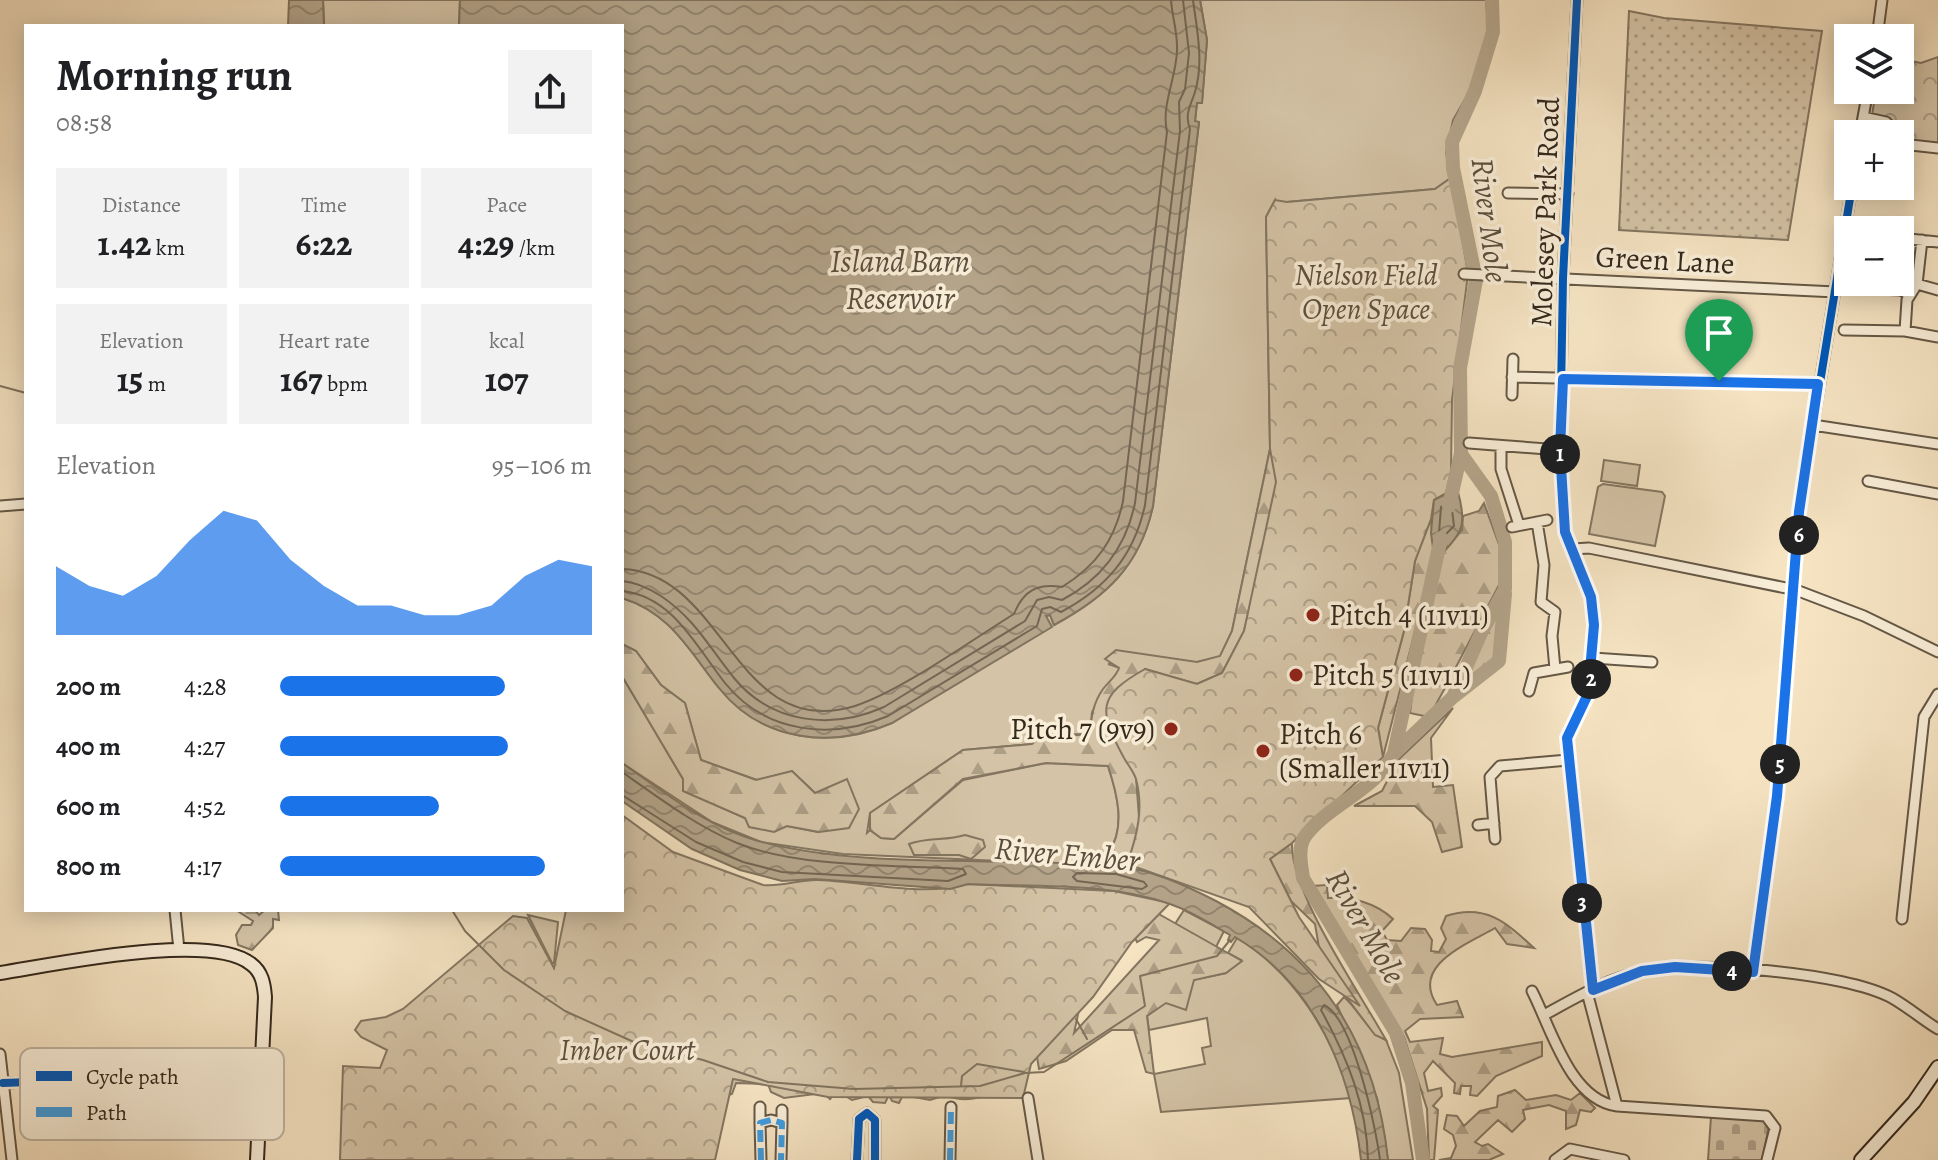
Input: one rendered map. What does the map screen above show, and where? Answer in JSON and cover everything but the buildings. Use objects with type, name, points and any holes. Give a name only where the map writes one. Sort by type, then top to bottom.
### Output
[{"type":"main road","points":[[0,973],[179,950],[237,956],[260,974],[265,997],[262,1048]]},
{"type":"main road","points":[[1861,1160],[1914,1102],[1938,1067]]},
{"type":"main road","points":[[257,1160],[258,1140]]},
{"type":"street","name":"Molesey Park Road","points":[[1577,0],[1563,278],[1560,450],[1565,532],[1591,597],[1593,658],[1588,694],[1569,728],[1568,760],[1590,991],[1617,1106]]},
{"type":"street","points":[[1879,24],[1882,0]]},
{"type":"street","points":[[1862,120],[1865,104]]},
{"type":"street","points":[[1863,117],[1877,120]]},
{"type":"street","points":[[1914,145],[1938,148]]},
{"type":"street","points":[[1508,193],[1568,194]]},
{"type":"street","points":[[1914,239],[1938,242]]},
{"type":"street","points":[[1914,288],[1922,240]]},
{"type":"street","name":"Green Lane","points":[[1466,274],[1834,292]]},
{"type":"street","points":[[1917,284],[1938,290]]},
{"type":"street","points":[[1753,972],[1777,796],[1796,590],[1799,512],[1818,384],[1835,296]]},
{"type":"street","points":[[1905,331],[1909,296]]},
{"type":"street","points":[[1844,330],[1905,331],[1938,337]]},
{"type":"street","points":[[1512,395],[1513,359]]},
{"type":"street","points":[[1512,377],[1818,384]]},
{"type":"street","points":[[1813,425],[1938,444]]},
{"type":"street","points":[[1469,443],[1501,448],[1560,450]]},
{"type":"street","points":[[1501,448],[1501,469],[1516,526],[1542,521],[1544,565],[1541,602],[1555,612],[1552,636],[1555,669]]},
{"type":"street","points":[[1868,481],[1938,494]]},
{"type":"street","points":[[0,506],[24,504]]},
{"type":"street","points":[[1573,549],[1589,548],[1796,590],[1864,616],[1938,652]]},
{"type":"street","points":[[1593,658],[1652,662]]},
{"type":"street","points":[[1529,691],[1534,673],[1568,667]]},
{"type":"street","points":[[1902,919],[1924,717],[1938,694]]},
{"type":"street","points":[[1495,839],[1490,777],[1493,770],[1500,766],[1568,760]]},
{"type":"street","points":[[1478,825],[1494,823]]},
{"type":"street","points":[[175,912],[179,950]]},
{"type":"street","points":[[1544,1015],[1590,991],[1642,971],[1753,972],[1849,984],[1892,998],[1938,1029]]},
{"type":"street","points":[[1532,991],[1573,1071],[1592,1098],[1617,1106],[1766,1116],[1773,1121],[1775,1133],[1767,1160]]},
{"type":"street","points":[[0,1054],[12,1160]]},
{"type":"street","points":[[3,1083],[20,1082]]},
{"type":"street","points":[[1028,1098],[1038,1160]]},
{"type":"street","points":[[760,1107],[761,1160]]},
{"type":"street","points":[[950,1160],[951,1107]]},
{"type":"street","points":[[781,1160],[782,1110]]},
{"type":"street","points":[[857,1160],[859,1119],[867,1113],[875,1120],[875,1160]]},
{"type":"street","points":[[760,1123],[771,1120],[782,1123]]},
{"type":"street","points":[[1555,1160],[1570,1149],[1624,1160]]},
{"type":"green space","points":[[323,0],[460,0],[459,24],[324,24]]},
{"type":"green space","points":[[1200,0],[1486,0],[1488,26],[1484,49],[1473,85],[1453,120],[1446,153],[1452,177],[1435,189],[1287,202],[1270,449],[1232,631],[1220,657],[1197,662],[1108,664],[1120,668],[1092,712],[1090,734],[1043,735],[1032,744],[963,750],[870,813],[867,833],[870,830],[881,838],[894,839],[963,780],[1046,763],[1108,766],[1117,798],[1119,821],[1109,852],[1130,869],[843,854],[761,842],[712,822],[624,764],[624,679],[683,779],[684,791],[745,818],[818,832],[815,793],[792,771],[757,780],[701,760],[685,703],[661,685],[636,651],[624,645],[624,599],[654,613],[678,634],[736,706],[777,730],[822,738],[846,736],[892,723],[1046,620],[1045,616],[1050,615],[1054,625],[1090,603],[1118,577],[1139,546],[1153,506],[1199,123],[1195,122],[1197,102],[1202,102],[1207,40]]},
{"type":"green space","points":[[1629,11],[1664,18],[1822,31],[1788,240],[1619,230]]},
{"type":"green space","points":[[1938,57],[1938,152],[1914,149],[1914,120],[1871,120],[1874,104],[1914,104],[1914,62],[1921,63]]},
{"type":"green space","name":"Nielson Field Open Space","points":[[1452,177],[1468,274],[1452,400],[1451,471],[1446,493],[1434,500],[1431,519],[1415,561],[1404,631],[1378,728],[1383,757],[1292,843],[1270,859],[1299,917],[1360,1006],[1319,979],[1249,907],[1127,864],[1138,822],[1138,790],[1135,776],[1115,742],[1107,706],[1110,696],[1118,688],[1145,669],[1197,684],[1222,673],[1244,631],[1276,482],[1270,449],[1266,217],[1275,200],[1287,202],[1435,189]]},
{"type":"green space","points":[[1275,200],[1297,407],[1244,631],[1222,673],[1197,684],[1145,669],[1108,722],[1136,778],[1140,830],[1127,864],[1109,852],[1119,821],[1117,798],[1108,766],[1046,763],[963,779],[894,839],[881,838],[870,830],[870,813],[963,750],[1032,744],[1043,735],[1061,731],[1066,736],[1090,734],[1097,700],[1119,668],[1105,659],[1116,650],[1197,662],[1220,656],[1232,631],[1270,449],[1266,217]]},
{"type":"green space","points":[[1604,460],[1640,465],[1637,486],[1601,481]]},
{"type":"green space","points":[[1603,484],[1662,492],[1665,496],[1655,546],[1589,534],[1598,487]]},
{"type":"green space","points":[[1484,503],[1502,553],[1499,585],[1445,688],[1415,673],[1440,556],[1462,530],[1463,516],[1479,511]]},
{"type":"green space","points":[[1431,519],[1434,556],[1383,757],[1378,728],[1404,631],[1415,561]]},
{"type":"green space","points":[[1500,606],[1495,657],[1462,685]]},
{"type":"green space","points":[[624,645],[636,651],[661,685],[685,703],[701,760],[756,780],[792,771],[815,793],[847,779],[859,809],[849,828],[819,832],[787,826],[774,832],[749,827],[745,818],[683,791],[683,779],[624,679]]},
{"type":"green space","points":[[1415,673],[1445,688],[1429,717],[1410,713]]},
{"type":"green space","points":[[1453,708],[1431,738],[1433,787],[1453,785],[1462,847],[1442,852],[1432,822],[1415,806],[1354,806],[1382,791],[1398,760]]},
{"type":"green space","name":"Imber Court","points":[[624,816],[673,852],[763,885],[819,880],[931,889],[968,884],[1114,891],[1170,903],[1132,942],[1093,997],[1031,1064],[1023,1098],[828,1097],[733,1079],[715,1160],[340,1160],[343,1066],[380,1068],[387,1050],[361,1037],[355,1030],[361,1021],[386,1017],[403,1009],[513,916],[527,918],[554,968],[566,912],[624,912]]},
{"type":"green space","points":[[965,835],[983,840],[985,847],[971,859],[959,855],[914,855],[909,844],[923,840]]},
{"type":"green space","points":[[1292,843],[1294,864],[1314,914],[1386,1040],[1375,1035],[1322,965],[1315,924],[1291,901],[1270,859]]},
{"type":"green space","points":[[1327,885],[1328,898],[1363,902],[1393,919],[1382,931],[1387,940],[1401,941],[1411,928],[1425,929],[1432,940],[1431,951],[1439,952],[1446,939],[1441,928],[1446,916],[1472,912],[1494,917],[1534,948],[1507,944],[1495,928],[1458,949],[1436,967],[1431,978],[1431,991],[1437,1005],[1457,1001],[1463,1017],[1420,1019],[1405,1031],[1410,1042],[1443,1038],[1440,1054],[1452,1057],[1542,1042],[1542,1056],[1496,1076],[1477,1096],[1470,1095],[1471,1086],[1461,1086],[1460,1094],[1454,1093],[1455,1083],[1433,1061],[1424,1073],[1428,1091],[1441,1088],[1442,1096],[1433,1106],[1438,1110],[1434,1160],[1429,1160],[1427,1109],[1404,1037],[1312,886]]},
{"type":"green space","points":[[1184,910],[1224,931],[1216,947],[1175,924]]},
{"type":"green space","points":[[239,912],[257,912],[259,915],[263,912],[278,912],[279,920],[273,919],[273,928],[252,950],[238,945],[236,935],[242,925],[251,925],[253,921]]},
{"type":"green space","points":[[1157,913],[1242,961],[1226,973],[1194,980],[1186,1010],[1166,1003],[1147,1016],[1154,1074],[1146,1072],[1134,1030],[1112,1030],[1066,1061],[1039,1069],[1037,1057],[1048,1025],[984,1096],[965,1099],[946,1095],[930,1100],[903,1095],[899,1103],[892,1101],[889,1095],[885,1103],[873,1102],[868,1096],[852,1100],[837,1091],[830,1099],[823,1093],[784,1098],[771,1092],[768,1084],[736,1083],[732,1094],[719,1098],[537,980]],"holes":[[[1130,928],[1137,942],[1146,937],[1159,940],[1074,1033],[1080,1005]]]},
{"type":"green space","points":[[528,915],[558,922],[554,963],[552,963]]},
{"type":"green space","points":[[1237,938],[1277,969],[1309,1008],[1333,1051],[1351,1098],[1161,1112],[1154,1074],[1205,1064],[1202,1048],[1211,1046],[1207,1018],[1149,1030],[1147,1016],[1193,980],[1226,973],[1241,960],[1228,953]]},
{"type":"green space","points":[[1344,997],[1374,1032],[1386,1040],[1399,1073],[1413,1160],[1388,1160],[1377,1098],[1337,1005]]},
{"type":"green space","points":[[1515,1090],[1526,1100],[1556,1095],[1571,1100],[1580,1093],[1595,1108],[1591,1112],[1580,1110],[1576,1125],[1566,1129],[1566,1111],[1549,1105],[1523,1110],[1525,1119],[1512,1132],[1498,1120],[1475,1142],[1482,1146],[1488,1144],[1503,1154],[1489,1160],[1439,1160],[1451,1158],[1456,1146],[1453,1135],[1444,1129],[1447,1115],[1457,1116],[1464,1126],[1480,1111],[1497,1107],[1498,1096]]},
{"type":"green space","points":[[1711,1117],[1765,1119],[1769,1126],[1762,1160],[1708,1160]]},
{"type":"water","points":[[289,0],[323,0],[324,24],[288,24]]},
{"type":"water","name":"Island Barn Reservoir","points":[[460,0],[1200,0],[1207,40],[1202,103],[1197,103],[1195,121],[1199,122],[1153,506],[1139,546],[1118,578],[1090,603],[1054,625],[1050,615],[1046,616],[1052,627],[892,723],[869,731],[822,738],[799,736],[756,720],[736,706],[666,623],[654,613],[624,599],[624,24],[459,24]]},
{"type":"water","points":[[1454,490],[1458,492],[1461,503],[1461,527],[1440,556],[1434,556],[1431,533],[1434,500]]},
{"type":"water","points":[[624,764],[704,818],[758,841],[843,856],[1126,867],[1192,889],[1253,923],[1285,948],[1313,976],[1336,1007],[1356,1041],[1371,1077],[1388,1160],[1361,1160],[1356,1127],[1338,1063],[1307,1005],[1287,979],[1263,956],[1235,937],[1231,942],[1228,940],[1230,935],[1193,914],[1146,897],[1096,889],[968,884],[950,889],[815,879],[782,881],[740,870],[692,849],[624,802]]},
{"type":"waterway","name":"River Mole","points":[[1449,506],[1461,453],[1460,368],[1476,280],[1453,168],[1452,142],[1475,91],[1493,32],[1492,0]]},
{"type":"waterway","points":[[0,386],[24,392]]},
{"type":"waterway","name":"River Mole","points":[[1394,753],[1453,697],[1481,633],[1505,589],[1505,542],[1491,496],[1461,454]]},
{"type":"waterway","name":"River Mole","points":[[1423,1160],[1412,1083],[1396,1033],[1303,878],[1300,856],[1301,845],[1316,824],[1376,777],[1394,753],[1441,538]]},
{"type":"waterway","points":[[1453,697],[1499,661],[1505,594]]},
{"type":"waterway","points":[[453,912],[465,931],[504,970],[565,1011],[636,1043],[703,1060],[768,1082],[854,1089],[980,1086],[1025,1073],[1044,1072],[1145,1006],[1140,976],[1217,956],[1230,940]]},
{"type":"waterway","points":[[1076,1019],[1087,1039]]},
{"type":"waterway","points":[[961,1086],[962,1076],[977,1064],[1024,1072]]},
{"type":"marked path","points":[[950,1160],[951,1107]]},
{"type":"marked path","points":[[761,1160],[760,1123],[771,1120],[782,1123],[781,1160]]},
{"type":"cycle path","points":[[1577,0],[1563,278],[1560,450],[1565,532],[1591,597],[1594,625],[1588,694],[1567,738],[1593,990]]},
{"type":"cycle path","points":[[1753,972],[1777,796],[1799,512],[1850,200]]},
{"type":"cycle path","points":[[3,1083],[20,1082]]},
{"type":"cycle path","points":[[857,1160],[859,1119],[867,1113],[875,1120],[875,1160]]},
{"type":"place","name":"Pitch 4 (11v11)","points":[[1313,615]]},
{"type":"place","name":"Pitch 5 (11v11)","points":[[1296,675]]},
{"type":"place","name":"Pitch 7 (9v9)","points":[[1171,729]]},
{"type":"place","name":"Pitch 6 (Smaller 11v11)","points":[[1263,751]]},
{"type":"route","points":[[1563,379],[1719,381],[1818,384],[1799,512],[1796,590],[1777,796],[1753,972],[1675,967],[1642,971],[1593,990],[1589,979],[1567,738],[1569,728],[1588,694],[1594,625],[1591,597],[1565,532],[1560,450],[1563,379]]},
{"type":"water label","name":"River Ember","points":[[1067,854]]}]
